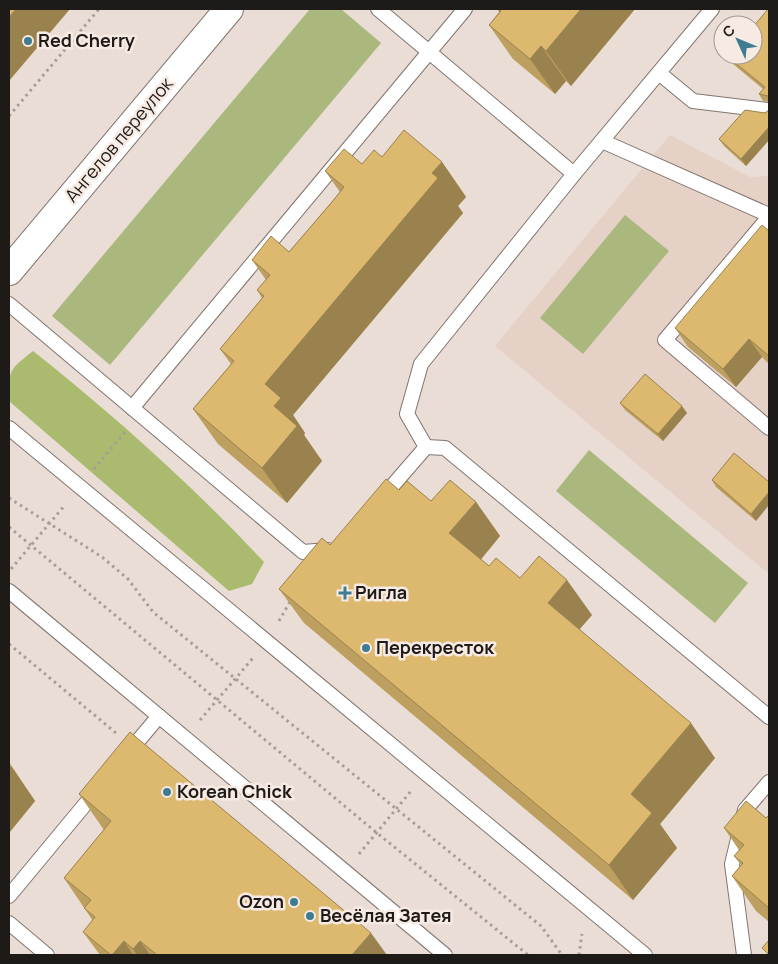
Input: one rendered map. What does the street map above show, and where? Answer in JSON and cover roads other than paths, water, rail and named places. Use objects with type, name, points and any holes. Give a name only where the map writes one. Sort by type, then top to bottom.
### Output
[{"type":"street","name":"Ангелов переулок","points":[[9,270],[229,9]]},
{"type":"lane","points":[[378,9],[574,174]]},
{"type":"lane","points":[[132,408],[465,9]]},
{"type":"lane","points":[[426,447],[408,414],[420,364],[574,174],[712,9]]},
{"type":"lane","points":[[659,73],[693,101],[767,110],[769,112]]},
{"type":"lane","points":[[602,141],[769,216],[665,340],[769,428]]},
{"type":"lane","points":[[9,304],[303,552],[339,549]]},
{"type":"lane","points":[[9,428],[645,955]]},
{"type":"lane","points":[[370,513],[426,447]]},
{"type":"lane","points":[[426,447],[445,448],[769,717]]},
{"type":"lane","points":[[9,591],[445,955]]},
{"type":"lane","points":[[120,762],[159,716]]},
{"type":"lane","points":[[9,896],[108,777]]},
{"type":"lane","points":[[744,955],[732,864],[745,810],[769,782]]},
{"type":"lane","points":[[9,924],[48,955]]},
{"type":"place","name":"Red Cherry","points":[[28,41]]},
{"type":"place","name":"Ригла","points":[[345,593]]},
{"type":"place","name":"Перекресток","points":[[366,648]]},
{"type":"place","name":"Korean Chick","points":[[167,792]]},
{"type":"place","name":"Ozon","points":[[294,902]]},
{"type":"place","name":"Весёлая Затея","points":[[310,916]]}]
